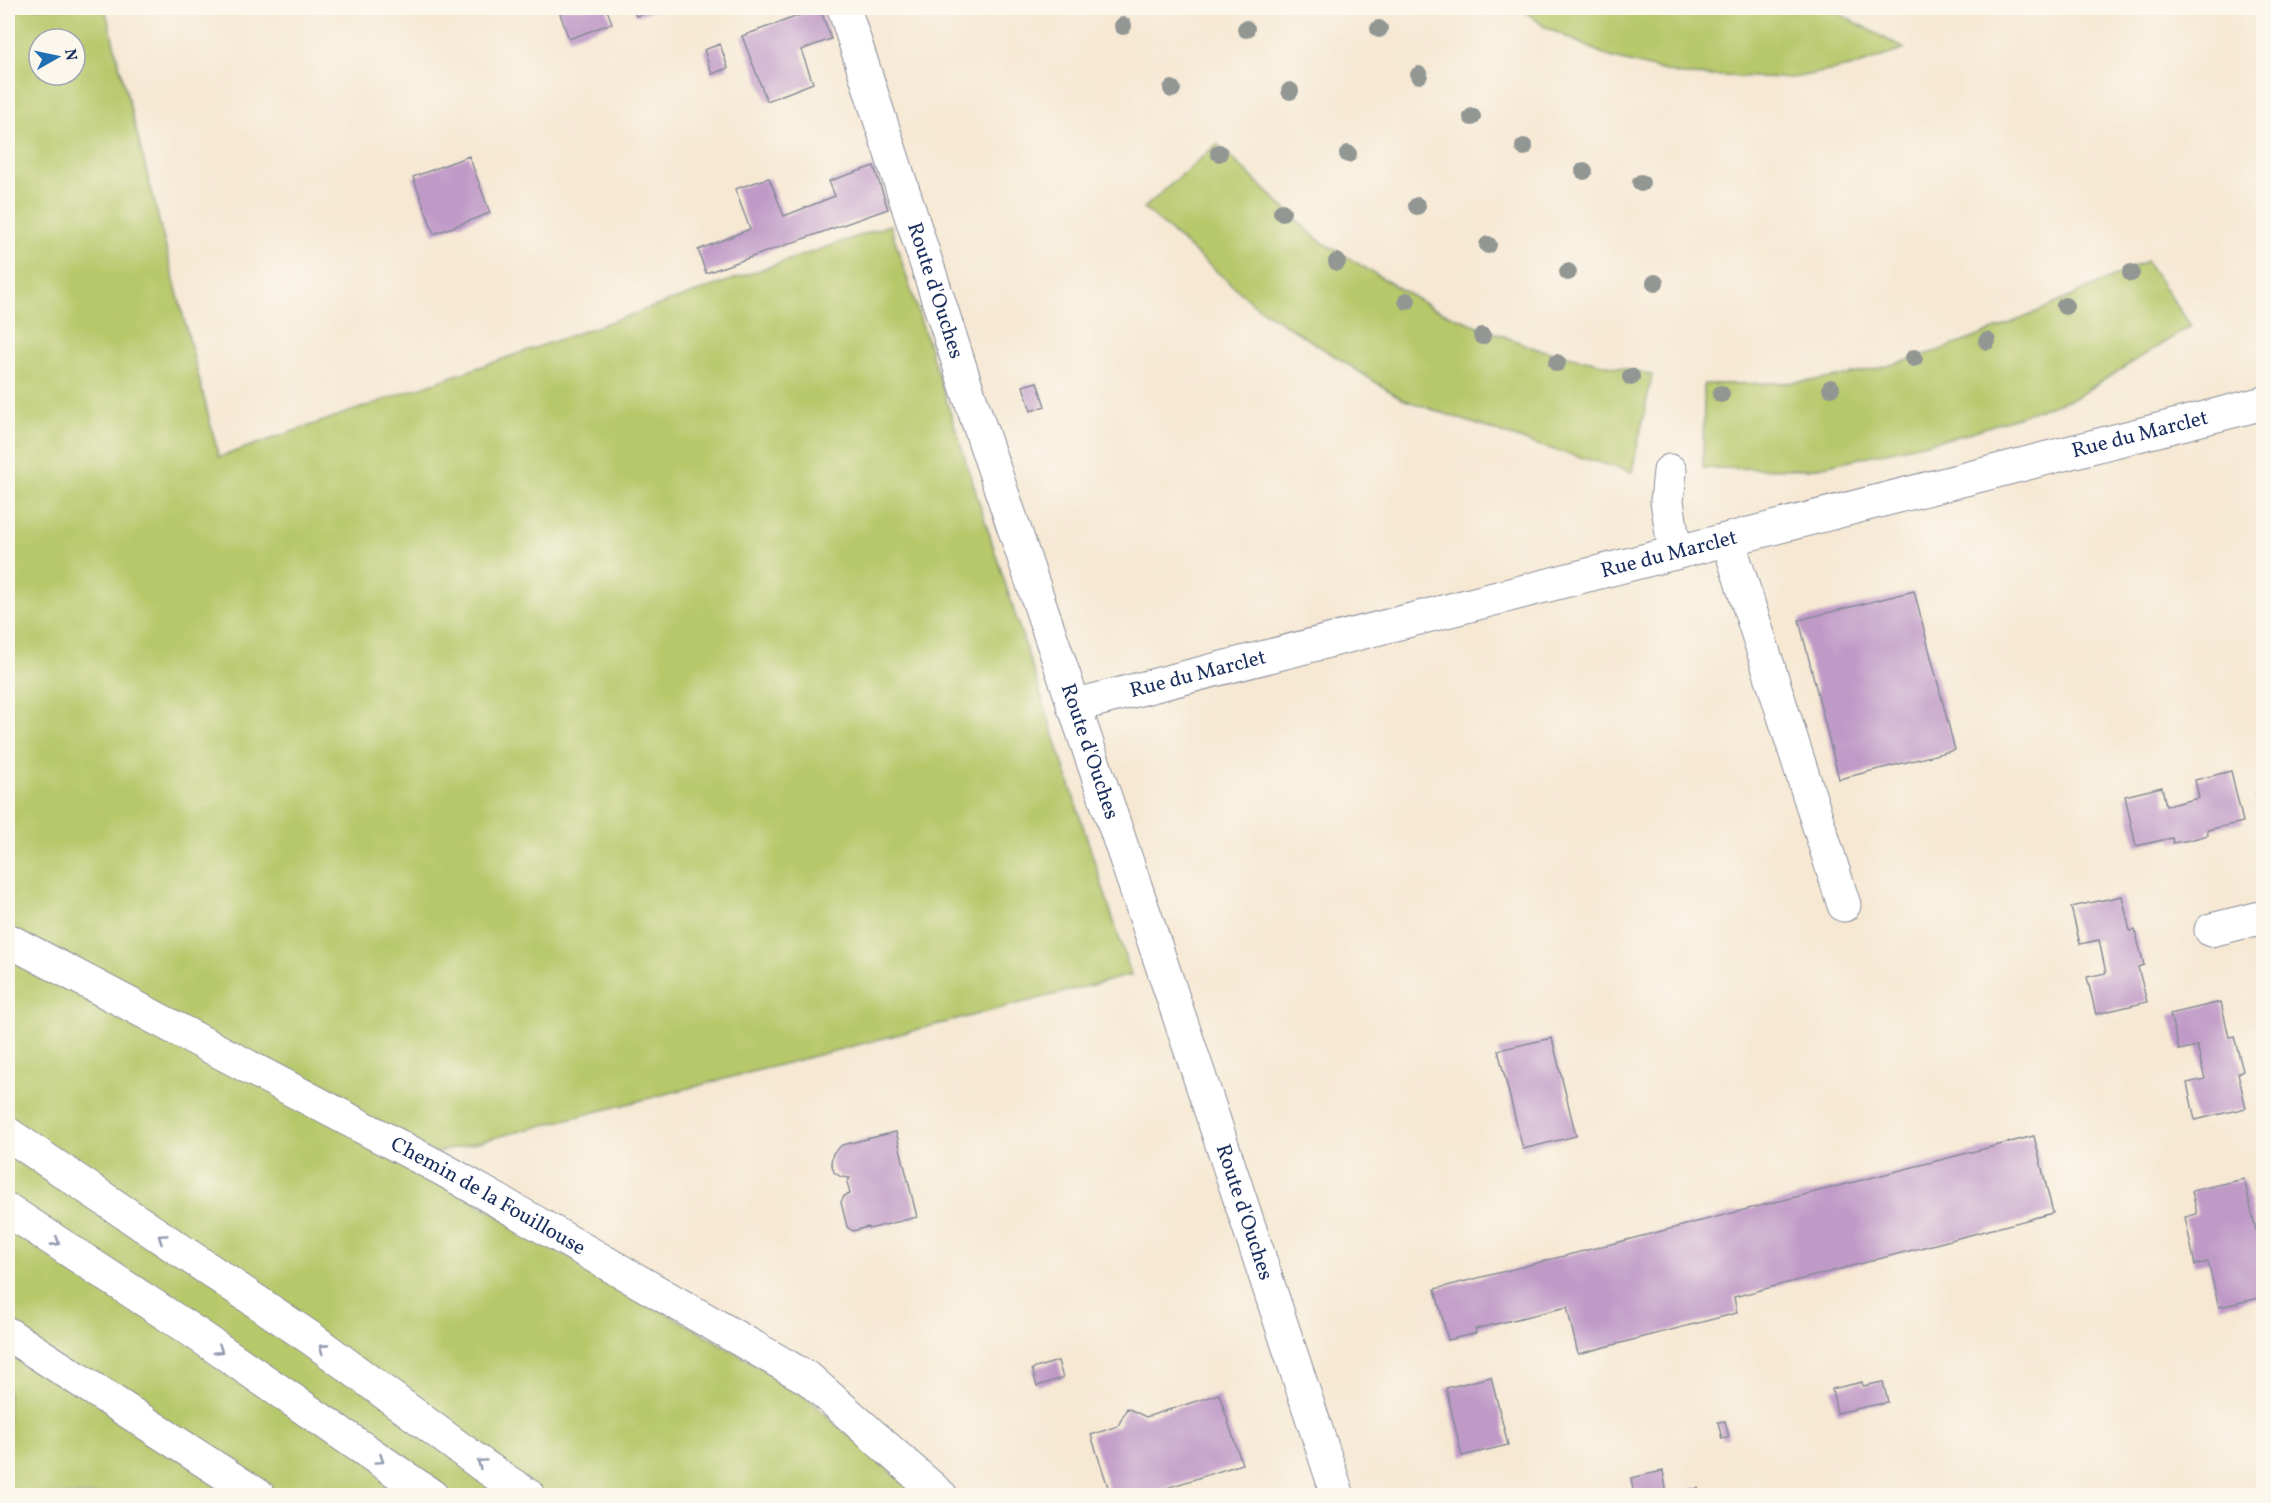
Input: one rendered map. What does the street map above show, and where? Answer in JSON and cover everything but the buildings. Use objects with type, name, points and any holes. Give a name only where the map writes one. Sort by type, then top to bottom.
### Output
[{"type":"street","name":"Route d'Ouches","points":[[844,8],[964,381],[1197,1069],[1338,1496]]},
{"type":"street","name":"Rue du Marclet","points":[[1073,706],[2264,403]]},
{"type":"street","points":[[1670,471],[1667,501],[1675,553]]},
{"type":"street","points":[[1728,540],[1844,904]]},
{"type":"street","points":[[2211,930],[2262,923]]},
{"type":"street","name":"Chemin de la Fouillouse","points":[[8,940],[444,1170],[808,1379],[941,1496]]},
{"type":"street","points":[[8,1134],[312,1339],[529,1496]]},
{"type":"street","points":[[8,1210],[201,1337],[432,1496]]},
{"type":"street","points":[[8,1334],[259,1496]]},
{"type":"green space","points":[[8,8],[105,8],[219,457],[890,225],[1131,975],[404,1161],[795,1387],[917,1495],[8,1495]]},
{"type":"green space","points":[[1521,8],[1829,8],[1905,49],[1855,66],[1792,78],[1681,75],[1610,57],[1545,27]]},
{"type":"green space","points":[[1217,144],[1317,239],[1432,308],[1537,349],[1652,375],[1632,472],[1537,445],[1402,399],[1256,306],[1144,208]]},
{"type":"green space","points":[[2146,261],[2191,326],[2076,397],[1963,435],[1810,469],[1703,468],[1704,384],[1809,381],[1896,364],[2024,318]]}]
